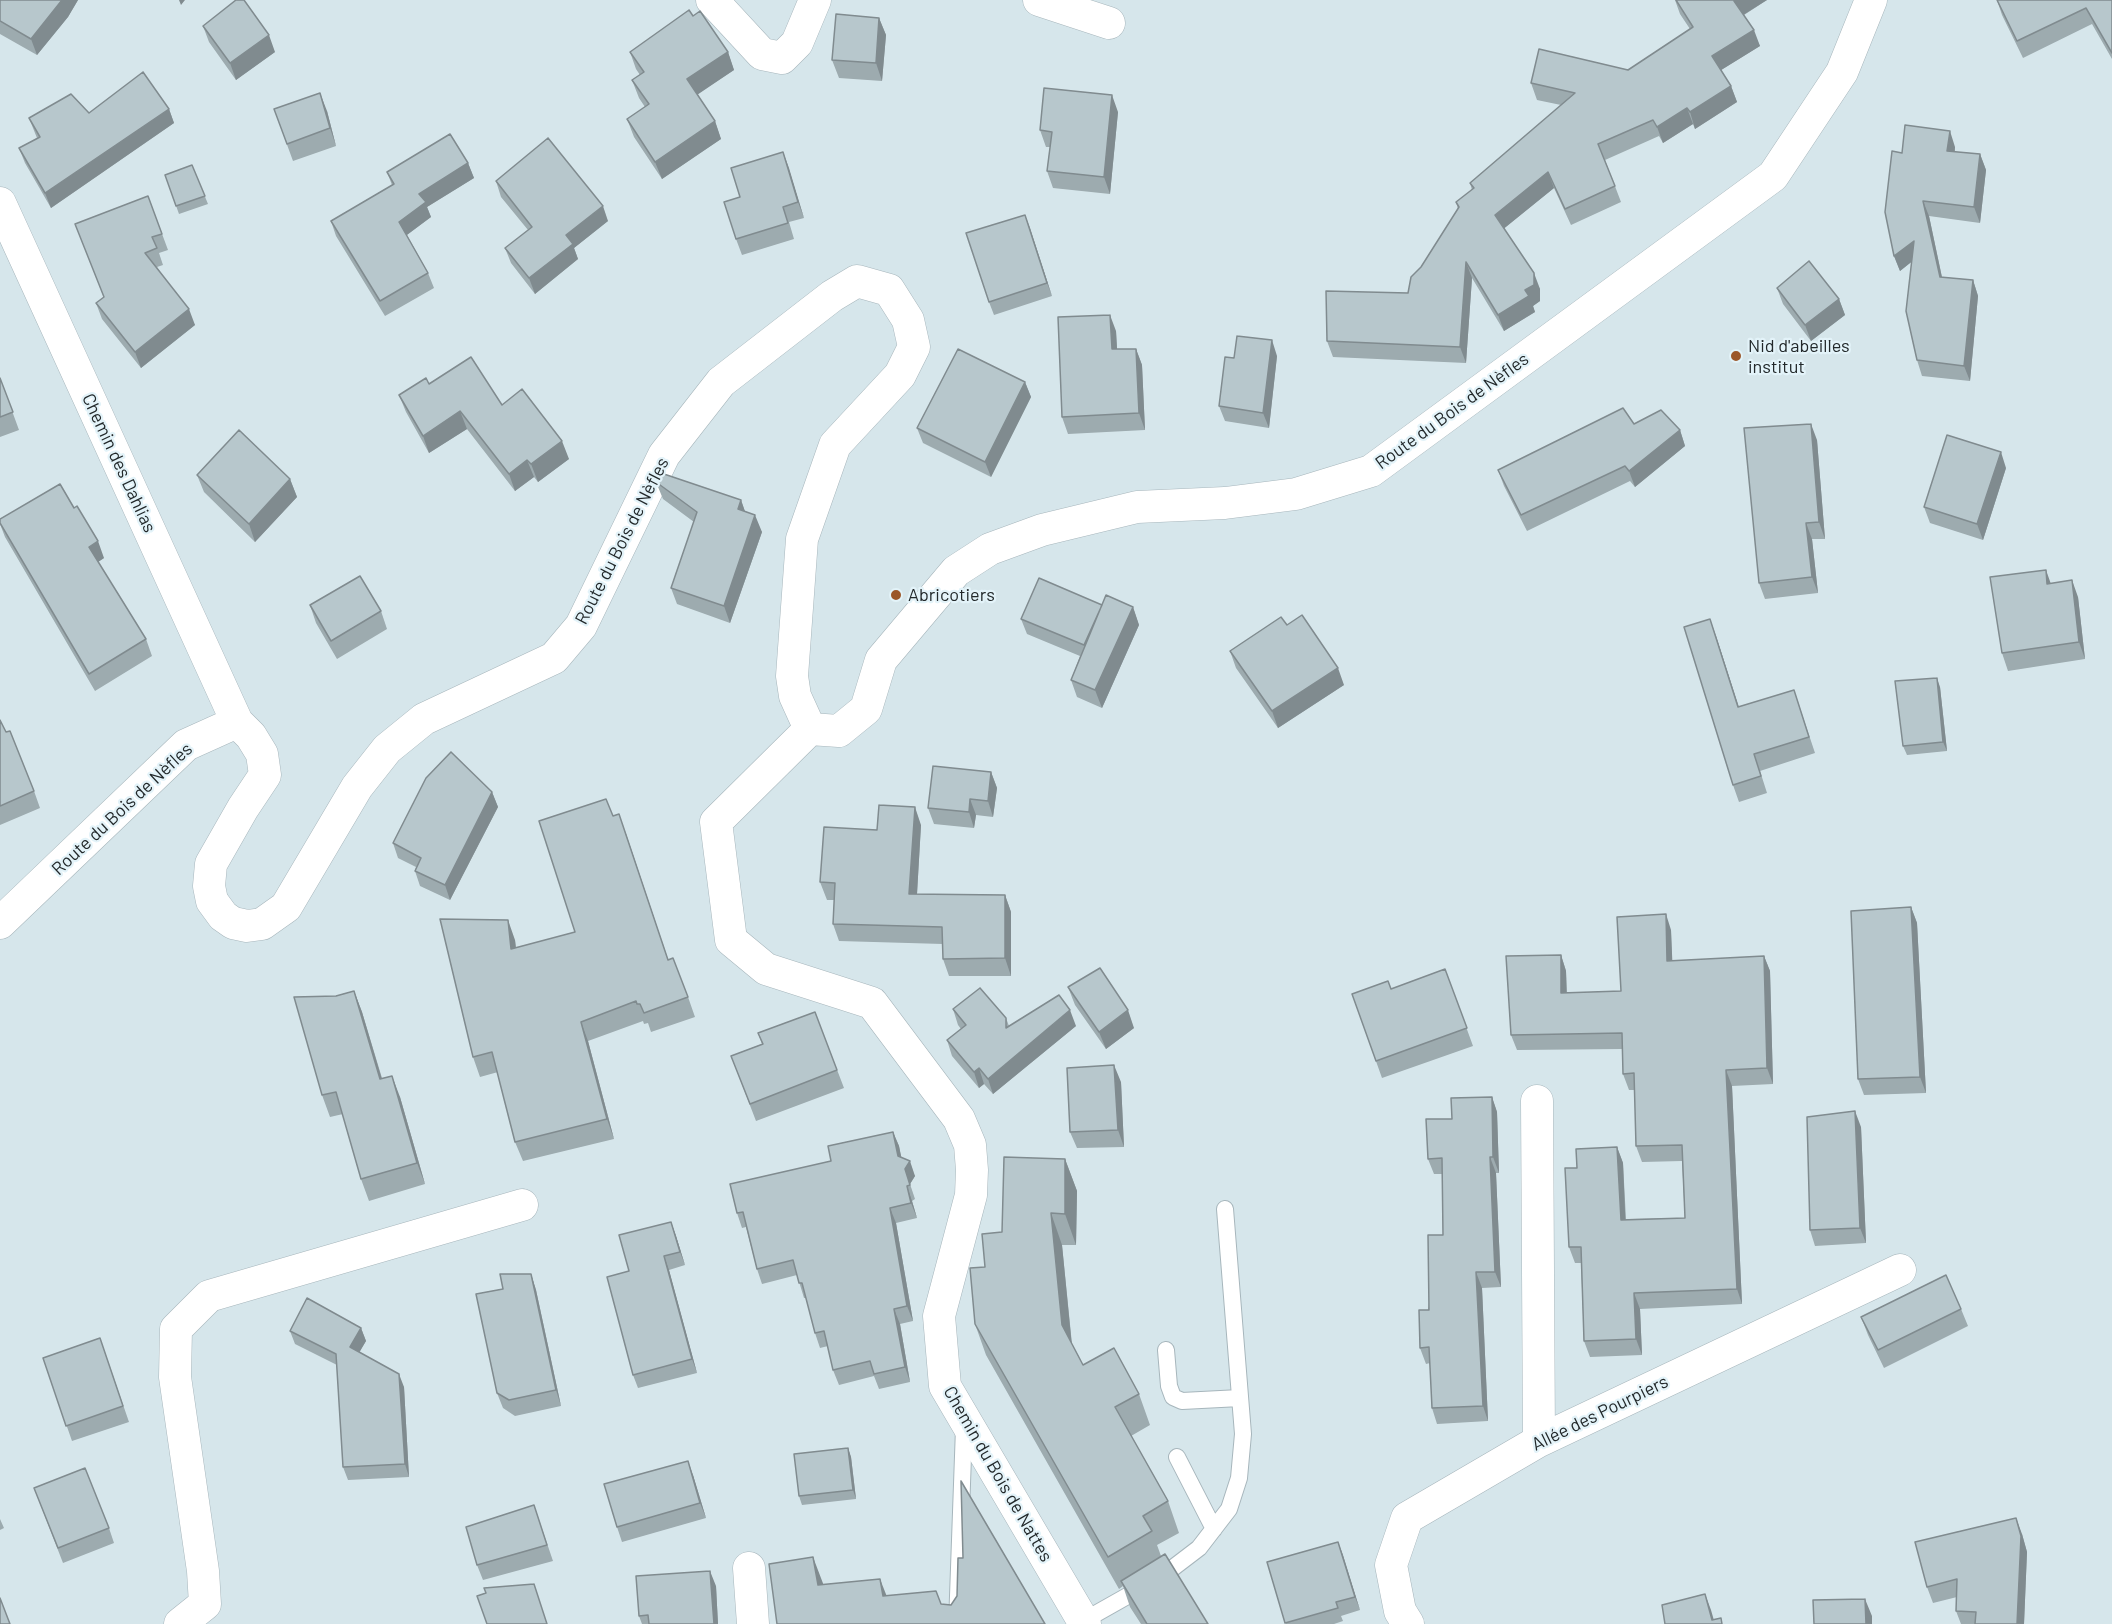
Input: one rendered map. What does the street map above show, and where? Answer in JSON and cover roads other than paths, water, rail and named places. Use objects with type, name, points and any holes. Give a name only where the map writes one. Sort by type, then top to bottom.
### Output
[{"type":"street","points":[[712,0],[762,54],[782,57],[797,43],[815,0]]},
{"type":"street","points":[[1039,0],[1109,23]]},
{"type":"street","name":"Route du Bois de Nèfles","points":[[0,923],[186,745],[237,722],[251,736],[262,753],[265,775],[243,808],[212,864],[209,886],[212,901],[223,916],[233,923],[247,926],[262,924],[286,907],[357,787],[387,750],[424,719],[554,658],[581,626],[664,455],[721,382],[832,296],[856,281],[889,291],[908,320],[914,347],[900,375],[836,445],[802,539],[792,676],[795,696],[810,729],[839,731],[866,709],[881,660],[956,571],[990,549],[1042,530],[1137,507],[1225,503],[1296,494],[1371,471],[1773,176],[1842,72],[1871,0]]},
{"type":"street","name":"Chemin des Dahlias","points":[[0,204],[237,722]]},
{"type":"street","name":"Chemin du Bois de Nattes","points":[[810,729],[716,822],[731,940],[766,969],[872,1003],[959,1119],[970,1145],[971,1195],[939,1316],[945,1386],[1084,1623]]},
{"type":"street","points":[[1537,1101],[1539,1441]]},
{"type":"street","points":[[180,1624],[205,1604],[176,1377],[176,1329],[210,1296],[522,1205]]},
{"type":"street","name":"Allée des Pourpiers","points":[[1408,1624],[1400,1611],[1391,1565],[1407,1518],[1539,1441],[1900,1270]]},
{"type":"street","points":[[748,1568],[753,1624]]},
{"type":"lane","points":[[1084,1623],[1161,1577],[1199,1548],[1229,1509],[1239,1478],[1243,1434],[1225,1209]]},
{"type":"lane","points":[[1166,1350],[1169,1386],[1173,1397],[1182,1401],[1240,1398]]},
{"type":"lane","points":[[957,1624],[964,1418]]},
{"type":"lane","points":[[1177,1457],[1214,1529]]},
{"type":"place","name":"Nid d'abeilles institut","points":[[1736,356]]},
{"type":"place","name":"Abricotiers","points":[[896,595]]}]
